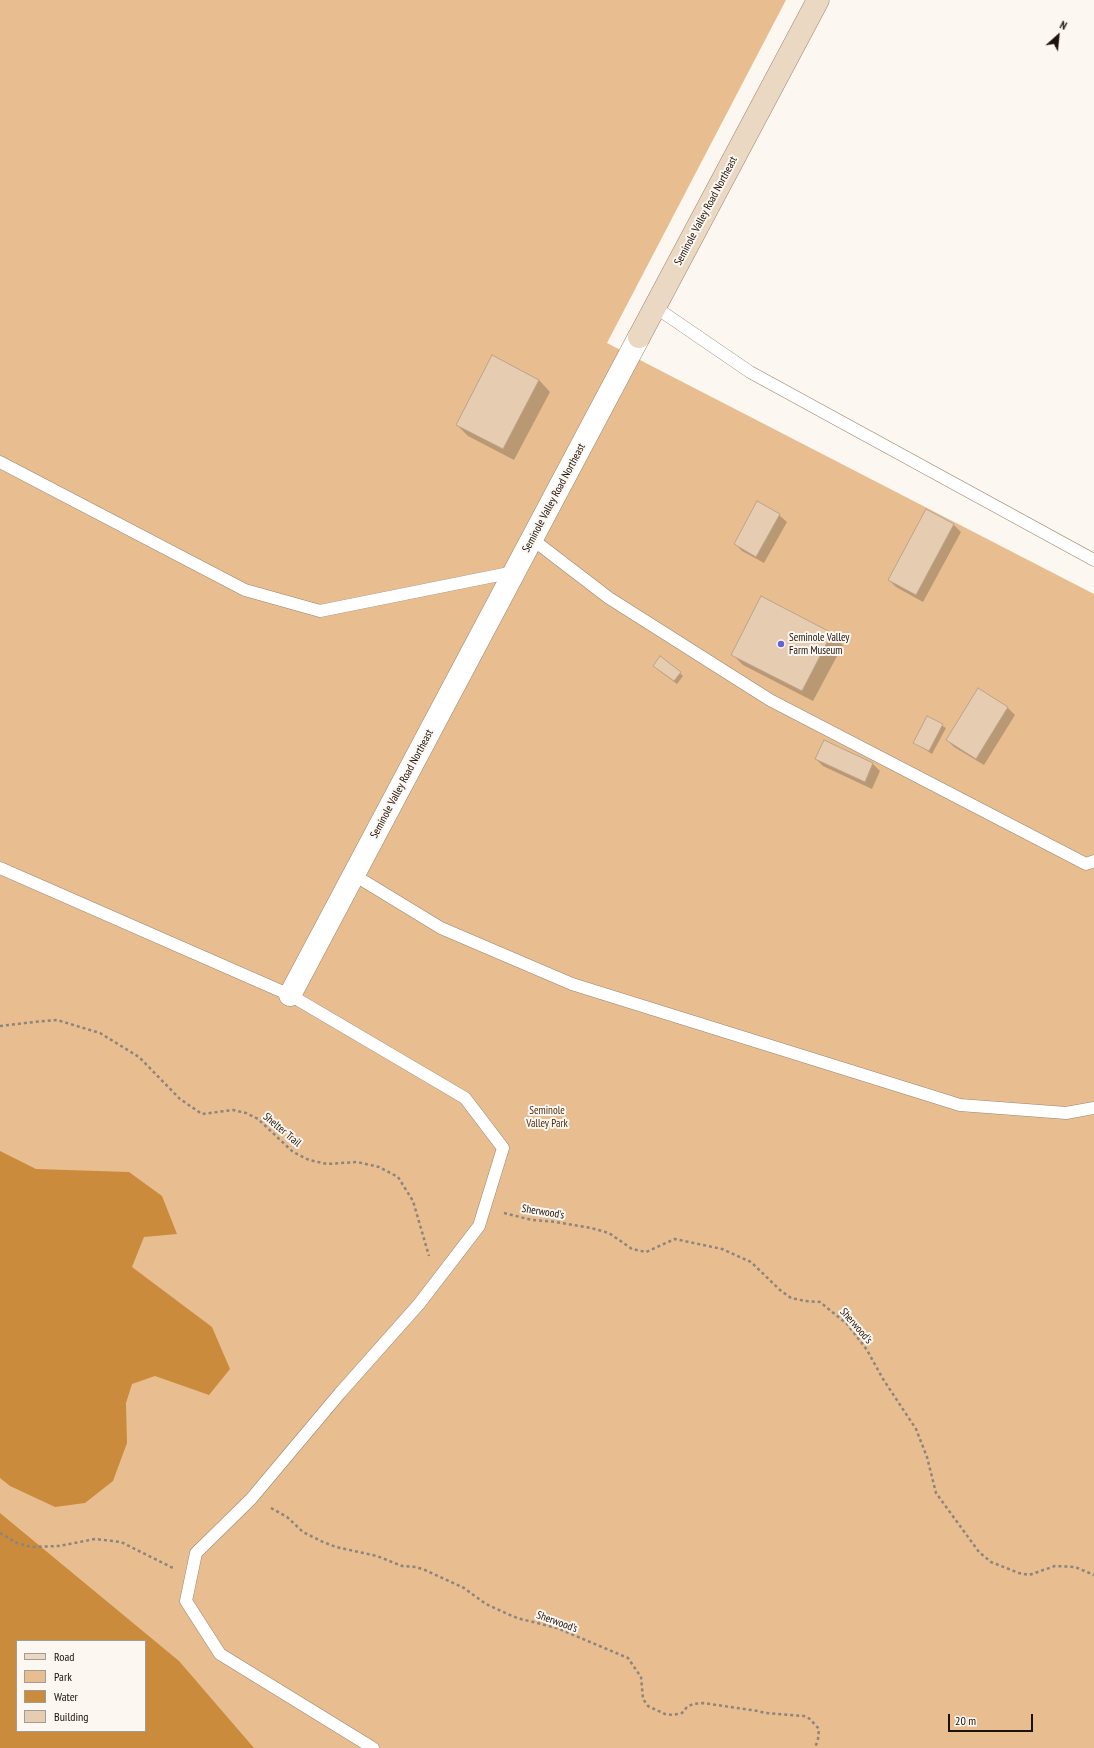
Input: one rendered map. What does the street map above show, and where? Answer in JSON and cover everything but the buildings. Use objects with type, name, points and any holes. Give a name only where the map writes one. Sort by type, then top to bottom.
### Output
[{"type":"street","name":"Seminole Valley Road Northeast","points":[[290,995],[818,0]]},
{"type":"lane","points":[[655,307],[750,372],[1094,560]]},
{"type":"lane","points":[[0,462],[245,590],[320,611],[514,572]]},
{"type":"lane","points":[[532,540],[609,598],[770,700],[1086,864],[1094,861]]},
{"type":"lane","points":[[0,868],[290,995],[465,1098],[503,1148],[479,1226],[419,1304],[340,1393],[251,1499],[196,1553],[186,1601],[220,1654],[373,1748]]},
{"type":"lane","points":[[354,875],[442,928],[572,984],[960,1105],[1066,1113],[1094,1108]]},
{"type":"path","name":"Shelter Trail","points":[[0,1026],[57,1020],[100,1033],[139,1057],[180,1099],[202,1114],[233,1110],[246,1113],[258,1120],[293,1152],[309,1160],[327,1164],[357,1162],[378,1167],[398,1177],[413,1200],[436,1282]]},
{"type":"path","name":"Sherwood's","points":[[485,1207],[532,1220],[556,1222],[603,1232],[620,1240],[632,1249],[646,1252],[675,1239],[718,1248],[751,1262],[780,1290],[791,1298],[820,1302],[847,1324],[867,1350],[883,1379],[916,1430],[927,1457],[936,1493],[979,1552],[991,1562],[1029,1575],[1055,1566],[1075,1567],[1094,1575]]},
{"type":"path","name":"Sherwood's","points":[[251,1499],[287,1517],[303,1532],[323,1542],[336,1547],[377,1556],[402,1566],[416,1567],[425,1570],[464,1588],[486,1604],[517,1618],[557,1628],[628,1658],[641,1677],[643,1699],[648,1706],[665,1714],[673,1715],[682,1713],[687,1707],[693,1704],[703,1703],[765,1713],[804,1716],[810,1719],[819,1729],[818,1740],[815,1748]]},
{"type":"path","points":[[0,1533],[17,1542],[31,1547],[59,1546],[95,1539],[122,1542],[191,1578]]},
{"type":"green space","name":"Seminole Valley Park","points":[[0,0],[786,0],[607,343],[1094,594],[1094,1748],[0,1748]]},
{"type":"water","points":[[0,1151],[36,1169],[129,1172],[162,1196],[177,1234],[144,1237],[132,1267],[212,1327],[230,1369],[209,1395],[155,1376],[132,1384],[126,1403],[127,1443],[113,1481],[85,1503],[55,1507],[10,1486],[0,1478]]},
{"type":"water","points":[[0,1513],[179,1661],[254,1748],[0,1748]]},
{"type":"place","name":"Seminole Valley Farm Museum","points":[[781,644]]}]
